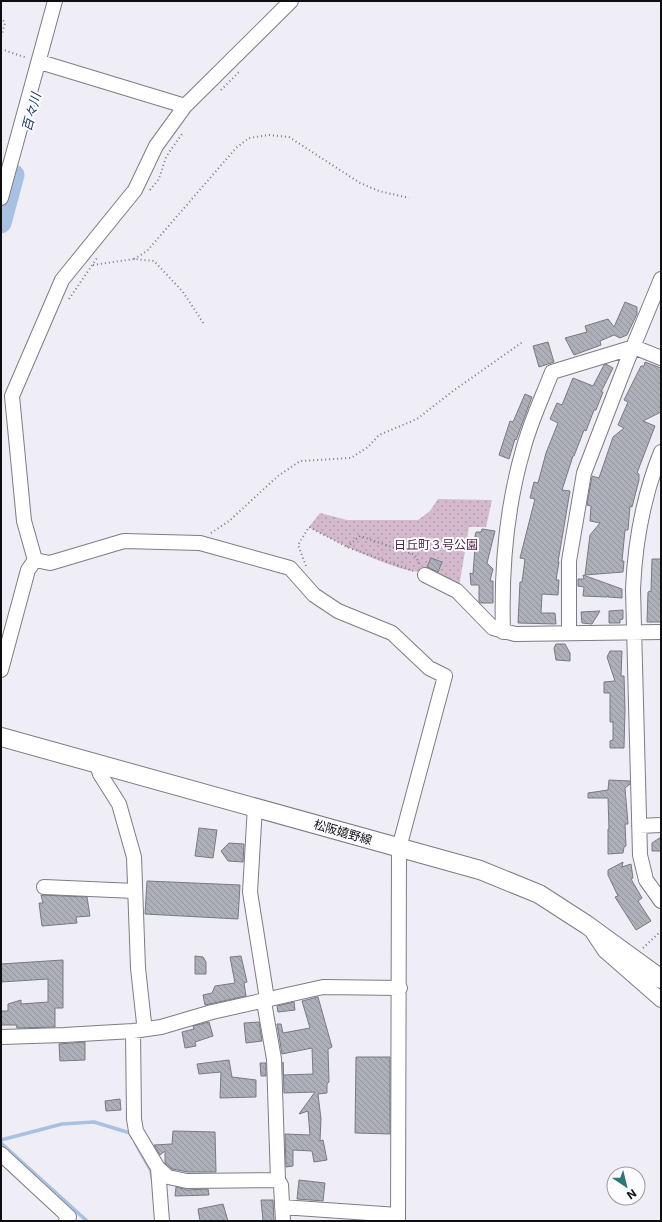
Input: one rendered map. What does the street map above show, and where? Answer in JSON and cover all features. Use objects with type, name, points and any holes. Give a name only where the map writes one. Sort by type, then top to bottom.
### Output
[{"type":"main road","name":"松阪嬉野線","points":[[1,737],[255,806],[480,870],[515,882],[539,894],[587,925],[661,979]]},
{"type":"street","points":[[1,198],[56,1]]},
{"type":"street","points":[[35,560],[24,521],[12,396],[62,280],[135,190],[156,146],[185,106],[292,1]]},
{"type":"street","points":[[40,62],[185,106]]},
{"type":"street","points":[[569,633],[569,560],[581,489],[589,458],[661,279]]},
{"type":"street","points":[[503,632],[502,578],[511,503],[523,448],[552,372],[634,347],[661,358]]},
{"type":"street","points":[[661,452],[647,490],[638,534],[633,589],[638,826],[642,869],[646,880],[661,900]]},
{"type":"street","points":[[35,560],[50,563],[124,541],[200,544],[290,568],[314,595],[338,611],[392,633],[428,668],[445,676],[399,848],[400,988],[398,1218],[282,1207]]},
{"type":"street","points":[[1,670],[28,570],[35,560]]},
{"type":"street","points":[[425,575],[458,591],[493,628],[503,632],[515,634],[661,632]]},
{"type":"street","points":[[97,764],[100,774],[119,804],[134,857],[138,968],[144,1022],[138,1030],[134,1119],[136,1132],[158,1168],[168,1177],[187,1181],[278,1180]]},
{"type":"street","points":[[255,806],[250,892],[274,1058],[278,1180],[281,1185],[283,1221]]},
{"type":"street","points":[[638,826],[661,825]]},
{"type":"street","points":[[44,886],[135,891]]},
{"type":"street","points":[[587,925],[605,951],[661,1000]]},
{"type":"street","points":[[1,1037],[138,1030],[161,1027],[212,1012],[322,987],[400,988]]},
{"type":"street","points":[[1,1154],[69,1220]]},
{"type":"street","points":[[158,1168],[162,1221]]},
{"type":"path","points":[[1,17],[5,23],[1,37]]},
{"type":"path","points":[[1,49],[40,62]]},
{"type":"path","points":[[218,93],[244,67]]},
{"type":"path","points":[[145,196],[159,179],[166,157],[184,132]]},
{"type":"path","points":[[134,259],[147,251],[236,148],[249,138],[269,135],[289,137],[360,183],[379,191],[409,198]]},
{"type":"path","points":[[65,304],[99,256]]},
{"type":"path","points":[[93,265],[134,259],[154,261],[183,292],[204,324]]},
{"type":"path","points":[[200,544],[205,537],[241,511],[278,476],[300,461],[351,458],[368,447],[378,435],[417,419],[453,391],[524,341]]},
{"type":"path","points":[[306,567],[298,545],[309,526],[347,547],[425,575]]},
{"type":"path","points":[[347,547],[360,536],[415,555],[425,575]]},
{"type":"path","points":[[638,953],[661,931]]},
{"type":"green space","name":"日丘町３号公園","points":[[438,499],[492,500],[486,527],[469,527],[459,587],[424,571],[414,571],[384,563],[309,527],[320,513],[347,520],[418,520],[430,511]]},
{"type":"building","points":[[625,302],[637,307],[637,314],[627,335],[620,338],[614,335],[600,341],[601,345],[574,355],[565,338],[587,332],[585,326],[608,319],[614,327]]},
{"type":"building","points":[[548,342],[554,362],[539,367],[533,346]]},
{"type":"building","points":[[645,362],[661,368],[661,412],[643,421],[655,426],[637,473],[639,474],[639,480],[632,507],[630,506],[628,530],[625,530],[622,561],[624,561],[623,572],[585,575],[590,535],[600,523],[590,521],[591,506],[587,505],[592,476],[599,478],[613,437],[624,428],[618,425],[628,402],[624,400],[641,366],[644,366]]},
{"type":"building","points":[[606,364],[613,368],[601,392],[603,392],[596,410],[594,410],[586,431],[584,430],[573,456],[562,490],[570,491],[558,562],[556,580],[559,580],[558,595],[542,594],[541,613],[555,613],[556,624],[518,623],[520,582],[522,582],[525,559],[520,558],[535,499],[530,498],[534,482],[538,483],[546,453],[558,423],[550,419],[557,403],[562,405],[573,378],[593,386],[604,365]]},
{"type":"building","points":[[525,394],[532,397],[516,440],[515,439],[509,459],[499,455],[510,421],[513,422]]},
{"type":"building","points":[[482,529],[495,531],[487,563],[493,569],[490,581],[493,581],[493,603],[479,602],[479,585],[471,585],[470,573],[473,574],[475,547],[473,545],[476,532],[481,532]]},
{"type":"building","points":[[431,558],[442,562],[438,572],[427,567]]},
{"type":"building","points":[[652,559],[661,559],[661,622],[647,622],[648,592],[651,591]]},
{"type":"building","points":[[583,575],[622,589],[622,598],[608,597],[608,595],[607,597],[583,596],[584,587],[578,586],[578,579],[584,579]]},
{"type":"building","points":[[623,610],[623,619],[620,620],[620,623],[609,623],[609,611]]},
{"type":"building","points":[[600,611],[592,624],[582,623],[581,612]]},
{"type":"building","points":[[556,644],[565,644],[570,653],[570,661],[556,660],[554,648]]},
{"type":"building","points":[[610,651],[622,651],[621,676],[624,676],[625,709],[624,748],[610,748],[610,741],[613,740],[613,722],[610,722],[610,693],[604,693],[604,682],[615,681],[607,657]]},
{"type":"building","points":[[609,780],[630,781],[630,784],[625,788],[628,824],[625,824],[626,846],[624,847],[623,853],[608,854],[608,798],[588,798],[588,793],[608,790]]},
{"type":"building","points":[[199,828],[217,830],[213,858],[195,856]]},
{"type":"building","points":[[661,837],[661,851],[652,851],[652,843]]},
{"type":"building","points":[[229,843],[244,844],[243,862],[228,861],[221,851]]},
{"type":"building","points":[[623,862],[622,867],[631,864],[633,878],[631,879],[642,898],[638,901],[651,921],[636,930],[615,897],[618,896],[608,875],[608,870]]},
{"type":"building","points":[[147,881],[240,885],[238,919],[145,914]]},
{"type":"building","points":[[41,895],[87,897],[90,916],[76,917],[77,923],[42,926],[39,903],[43,903]]},
{"type":"building","points":[[195,956],[203,957],[206,962],[206,974],[195,974]]},
{"type":"building","points":[[241,956],[247,982],[244,983],[246,996],[205,1005],[203,995],[212,993],[215,986],[235,983],[230,957]]},
{"type":"building","points":[[63,960],[63,1008],[55,1008],[55,1027],[17,1028],[16,1025],[1,1025],[1,1011],[8,1011],[8,1004],[21,1000],[21,1004],[48,1002],[48,979],[1,982],[1,964]]},
{"type":"building","points":[[318,997],[332,1047],[328,1049],[329,1082],[327,1084],[327,1093],[318,1094],[321,1119],[320,1141],[323,1140],[327,1160],[314,1162],[312,1151],[293,1150],[293,1166],[286,1167],[285,1134],[310,1135],[308,1111],[299,1114],[315,1092],[284,1093],[283,1075],[313,1074],[312,1048],[282,1054],[277,1024],[281,1024],[283,1033],[310,1028],[302,1001]]},
{"type":"building","points":[[294,1002],[295,1010],[278,1012],[277,1006]]},
{"type":"building","points":[[209,1022],[213,1036],[195,1042],[196,1046],[185,1048],[182,1032],[194,1029],[193,1026]]},
{"type":"building","points":[[259,1022],[262,1041],[246,1043],[244,1023]]},
{"type":"building","points":[[85,1042],[85,1060],[60,1061],[59,1044]]},
{"type":"building","points":[[356,1057],[390,1057],[390,1134],[355,1133]]},
{"type":"building","points":[[229,1060],[232,1077],[256,1080],[256,1097],[220,1098],[221,1072],[199,1074],[197,1064]]},
{"type":"building","points":[[260,1063],[266,1063],[266,1076],[261,1076]]},
{"type":"building","points":[[120,1099],[121,1110],[106,1111],[105,1101]]},
{"type":"building","points":[[173,1131],[215,1132],[216,1172],[188,1172],[172,1169],[165,1163],[165,1151],[160,1155],[154,1145],[172,1144]]},
{"type":"building","points":[[299,1180],[325,1183],[323,1201],[297,1199]]},
{"type":"building","points":[[176,1187],[187,1190],[208,1189],[209,1195],[175,1196]]},
{"type":"building","points":[[261,1200],[273,1200],[274,1221],[263,1221]]},
{"type":"building","points":[[223,1204],[228,1221],[200,1221],[198,1209]]},
{"type":"waterway","name":"百々川","points":[[1,223],[14,175]]},
{"type":"waterway","points":[[1,1140],[62,1124],[94,1122],[130,1133],[132,1137]]},
{"type":"waterway","points":[[1,1143],[87,1221]]},
{"type":"waterway","points":[[136,1144],[151,1171],[152,1178]]}]
